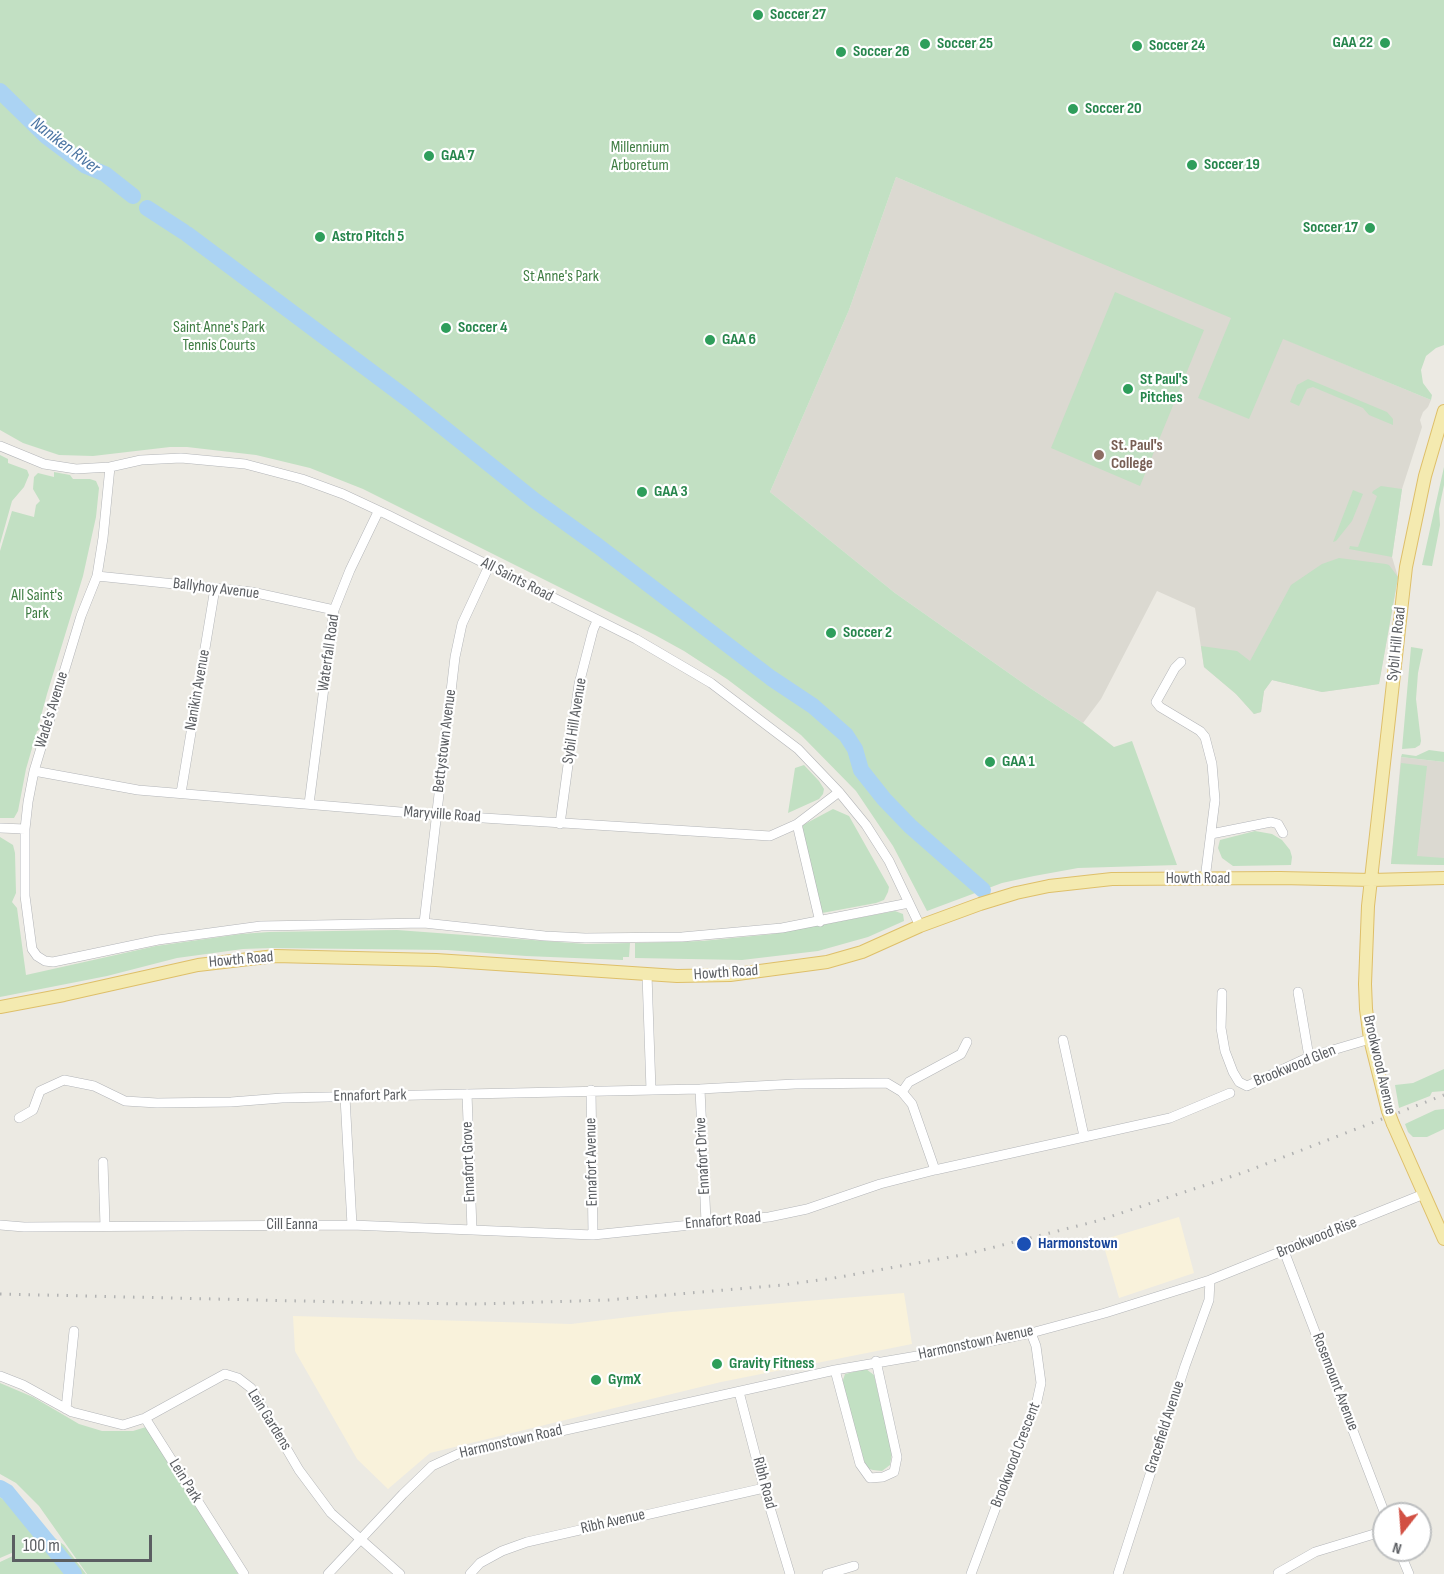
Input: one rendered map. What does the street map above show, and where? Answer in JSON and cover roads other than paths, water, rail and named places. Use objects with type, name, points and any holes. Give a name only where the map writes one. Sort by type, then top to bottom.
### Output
[{"type":"main road","name":"Sybil Hill Road","points":[[1372,880],[1406,567],[1425,476],[1444,411]]},
{"type":"main road","name":"Howth Road","points":[[0,1007],[198,965],[271,957],[436,960],[647,975],[729,975],[827,962],[862,952],[920,926],[980,904],[1049,886],[1112,879],[1444,878]]},
{"type":"main road","name":"Brookwood Avenue","points":[[1372,880],[1366,933],[1365,984],[1370,1039],[1385,1102],[1444,1239]]},
{"type":"street","name":"All Saints Road","points":[[0,446],[44,464],[76,469],[110,467],[141,460],[171,458],[221,460],[245,464],[314,483],[343,494],[636,639],[711,683],[798,749],[839,792],[866,825],[889,861],[920,926]]},
{"type":"street","name":"Wade's Avenue","points":[[37,956],[32,949],[25,896],[25,829],[34,771],[81,616],[97,576],[110,467]]},
{"type":"street","name":"Waterfall Road","points":[[309,804],[334,610],[378,512]]},
{"type":"street","name":"Bettystown Avenue","points":[[424,923],[455,657],[462,624],[489,566]]},
{"type":"street","name":"Ballyhoy Avenue","points":[[97,576],[252,592],[334,610]]},
{"type":"street","name":"Nanikin Avenue","points":[[181,793],[215,588]]},
{"type":"street","name":"Sybil Hill Avenue","points":[[560,824],[579,684],[597,621]]},
{"type":"street","points":[[1180,662],[1156,702],[1160,707],[1200,731],[1205,737],[1214,782],[1215,800],[1205,879]]},
{"type":"street","name":"Maryville Road","points":[[34,771],[138,790],[436,815],[770,836],[797,824],[839,792]]},
{"type":"street","points":[[1211,834],[1271,822],[1278,824],[1283,833]]},
{"type":"street","points":[[797,824],[820,922]]},
{"type":"street","points":[[0,828],[25,829]]},
{"type":"street","name":"Howth Road","points":[[37,956],[45,961],[53,962],[158,940],[261,926],[424,923],[545,936],[682,937],[738,933],[820,922],[909,903]]},
{"type":"street","points":[[647,975],[651,1090]]},
{"type":"street","points":[[1298,992],[1309,1057]]},
{"type":"street","name":"Brookwood Glen","points":[[1222,993],[1221,1028],[1225,1051],[1239,1082],[1247,1086],[1309,1057],[1370,1039]]},
{"type":"street","points":[[1063,1040],[1084,1136]]},
{"type":"street","points":[[935,1170],[912,1104],[902,1092],[909,1082],[961,1054],[967,1042]]},
{"type":"street","name":"Ennafort Park","points":[[19,1118],[33,1110],[40,1091],[64,1080],[94,1086],[125,1101],[158,1103],[591,1090],[700,1089],[795,1084],[887,1083],[902,1092]]},
{"type":"street","name":"Ennafort Drive","points":[[700,1089],[706,1222]]},
{"type":"street","name":"Ennafort Avenue","points":[[591,1090],[593,1234]]},
{"type":"street","name":"Ennafort Road","points":[[352,1225],[593,1234],[769,1217],[807,1209],[880,1184],[935,1170],[1170,1118],[1230,1093]]},
{"type":"street","name":"Ennafort Grove","points":[[467,1094],[472,1230]]},
{"type":"street","points":[[345,1097],[352,1225]]},
{"type":"street","points":[[103,1162],[105,1226]]},
{"type":"street","name":"Brookwood Rise","points":[[1210,1280],[1424,1194]]},
{"type":"street","name":"Cill Eanna","points":[[0,1225],[24,1227],[352,1225]]},
{"type":"street","name":"Rosemount Avenue","points":[[1284,1251],[1380,1502]]},
{"type":"street","name":"Harmonstown Avenue","points":[[739,1392],[876,1361],[917,1356],[1031,1333],[1112,1311],[1210,1280]]},
{"type":"street","name":"Gracefield Avenue","points":[[1118,1574],[1185,1366],[1209,1300],[1210,1280]]},
{"type":"street","points":[[66,1409],[74,1331]]},
{"type":"street","name":"Brookwood Crescent","points":[[971,1574],[1037,1401],[1041,1383],[1036,1346],[1031,1333]]},
{"type":"street","points":[[835,1370],[860,1464],[870,1478],[883,1477],[894,1472],[897,1457],[876,1361]]},
{"type":"street","name":"Lein Gardens","points":[[0,1376],[23,1385],[66,1409],[123,1425],[145,1419],[225,1374],[238,1378],[251,1388],[299,1470],[331,1513],[400,1574]]},
{"type":"street","name":"Ribh Road","points":[[739,1392],[764,1488],[790,1574]]},
{"type":"street","name":"Harmonstown Road","points":[[328,1574],[432,1466],[445,1459],[519,1439],[739,1392]]},
{"type":"street","name":"Lein Park","points":[[145,1419],[244,1574]]},
{"type":"street","name":"Ribh Avenue","points":[[470,1574],[487,1559],[527,1542],[764,1488]]},
{"type":"street","points":[[1277,1574],[1315,1552],[1372,1535]]},
{"type":"street","points":[[827,1574],[854,1566]]},
{"type":"waterway","name":"Naniken River","points":[[0,91],[46,136],[86,166],[105,174],[133,196]]},
{"type":"waterway","points":[[147,208],[184,232]]},
{"type":"waterway","points":[[187,234],[409,400],[534,500],[771,678],[813,706],[846,735],[855,749],[861,770],[884,799],[910,826],[983,890]]},
{"type":"waterway","points":[[0,1488],[7,1492],[74,1574]]},
{"type":"railway","points":[[0,1294],[478,1304],[608,1300],[783,1285],[834,1278],[967,1254],[1097,1221],[1245,1172],[1444,1095]]},
{"type":"place","name":"Soccer 27","points":[[758,15]]},
{"type":"place","name":"GAA 22","points":[[1385,43]]},
{"type":"place","name":"Soccer 25","points":[[925,44]]},
{"type":"place","name":"Soccer 24","points":[[1137,46]]},
{"type":"place","name":"Soccer 26","points":[[841,52]]},
{"type":"place","name":"Soccer 20","points":[[1073,109]]},
{"type":"place","name":"GAA 7","points":[[429,156]]},
{"type":"place","name":"Soccer 19","points":[[1192,165]]},
{"type":"place","name":"Soccer 17","points":[[1370,228]]},
{"type":"place","name":"Astro Pitch 5","points":[[320,237]]},
{"type":"place","name":"Soccer 4","points":[[446,328]]},
{"type":"place","name":"GAA 6","points":[[710,340]]},
{"type":"place","name":"St Paul's Pitches","points":[[1128,389]]},
{"type":"place","name":"St. Paul's College","points":[[1099,455]]},
{"type":"place","name":"GAA 3","points":[[642,492]]},
{"type":"place","name":"Soccer 2","points":[[831,633]]},
{"type":"place","name":"GAA 1","points":[[990,762]]},
{"type":"place","name":"Harmonstown","points":[[1024,1244]]},
{"type":"place","name":"Gravity Fitness","points":[[717,1364]]},
{"type":"place","name":"GymX","points":[[596,1380]]},
{"type":"park label","name":"Millennium Arboretum","points":[[640,157]]},
{"type":"park label","name":"St Anne's Park","points":[[561,277]]},
{"type":"park label","name":"Saint Anne's Park Tennis Courts","points":[[219,337]]},
{"type":"park label","name":"All Saint's Park","points":[[37,605]]}]
